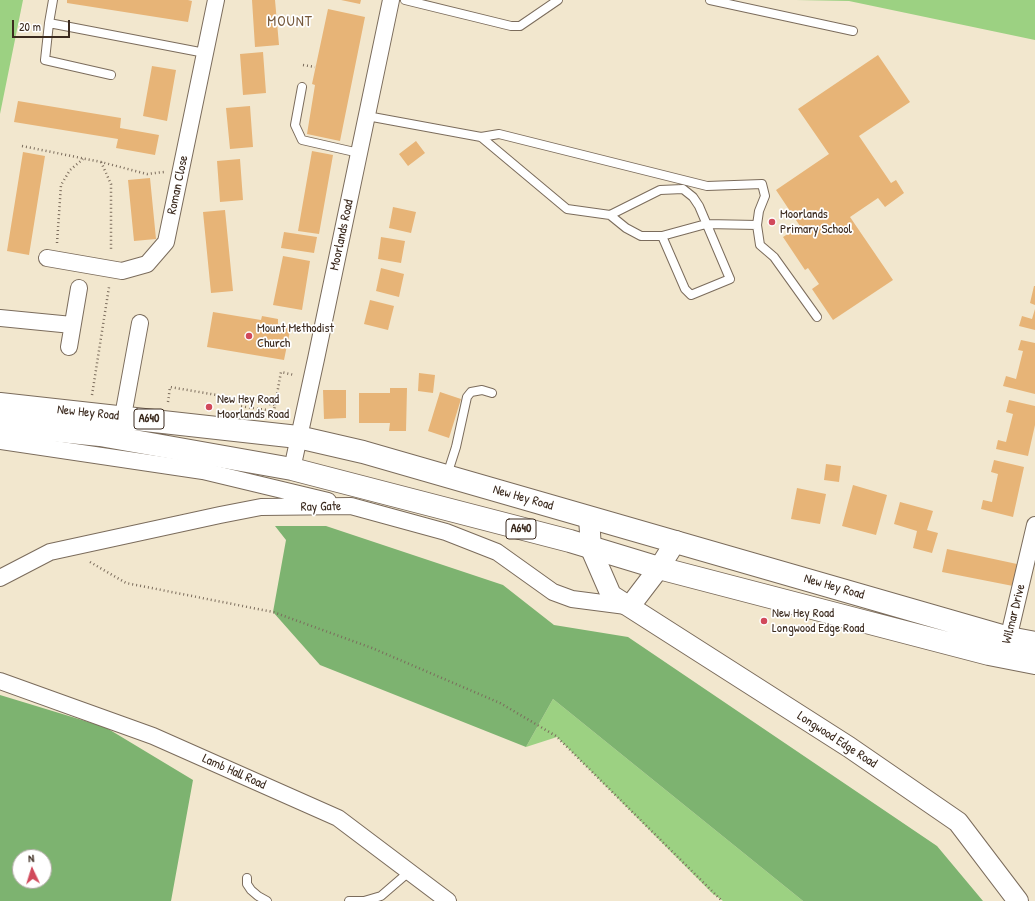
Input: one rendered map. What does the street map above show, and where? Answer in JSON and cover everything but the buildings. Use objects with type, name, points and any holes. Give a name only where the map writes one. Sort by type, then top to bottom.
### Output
[{"type":"highway","name":"New Hey Road","points":[[0,404],[123,416],[298,437],[363,452],[676,541],[1006,647],[1035,663]]},
{"type":"highway","name":"New Hey Road","points":[[0,425],[100,435],[292,469],[570,542],[659,568],[1006,647],[1035,643]]},
{"type":"street","name":"Roman Close","points":[[52,259],[122,272],[147,264],[166,242],[216,0]]},
{"type":"street","name":"Moorlands Road","points":[[292,469],[391,0]]},
{"type":"street","points":[[69,348],[79,288]]},
{"type":"street","points":[[0,318],[72,325]]},
{"type":"street","points":[[123,416],[140,323]]},
{"type":"street","points":[[0,441],[203,471],[351,506]]},
{"type":"street","name":"Ray Gate","points":[[0,578],[50,552],[220,514],[261,508],[351,506],[446,532],[497,552],[553,592],[572,599],[630,606]]},
{"type":"street","name":"Longwood Edge Road","points":[[589,517],[591,549],[612,595],[849,747],[958,822],[1018,901]]},
{"type":"street","name":"Wilmar Drive","points":[[1006,647],[1035,525]]},
{"type":"street","points":[[630,606],[659,568],[676,541]]},
{"type":"street","name":"Lamb Hall Road","points":[[0,681],[153,736],[338,818],[448,901]]},
{"type":"lane","points":[[53,0],[45,60],[111,75]]},
{"type":"lane","points":[[405,0],[511,26],[520,26],[558,0]]},
{"type":"lane","points":[[710,0],[853,31]]},
{"type":"lane","points":[[49,23],[205,53]]},
{"type":"lane","points":[[302,87],[295,125],[302,140],[359,153]]},
{"type":"lane","points":[[367,116],[481,137],[499,134],[707,186],[762,184],[765,196],[759,211],[757,225],[760,245],[774,257],[817,317]]},
{"type":"lane","points":[[481,137],[567,210],[610,215],[626,228],[641,236],[662,236],[706,224],[757,225]]},
{"type":"lane","points":[[610,215],[660,190],[683,189],[699,206],[730,279],[691,295],[686,289],[662,236]]},
{"type":"lane","points":[[447,476],[456,447],[467,397],[471,392],[482,390],[492,393]]},
{"type":"lane","points":[[349,901],[364,900],[381,896],[410,871]]},
{"type":"lane","points":[[247,878],[247,884],[251,890],[267,901]]},
{"type":"path","points":[[303,65],[315,67]]},
{"type":"path","points":[[22,146],[101,162],[146,174],[167,172]]},
{"type":"path","points":[[52,259],[61,185],[70,170],[83,158]]},
{"type":"path","points":[[89,413],[111,269],[111,184],[101,162]]},
{"type":"path","points":[[239,406],[274,412],[281,372]]},
{"type":"path","points":[[170,387],[276,405]]},
{"type":"path","points":[[67,548],[126,583],[273,612],[372,648],[500,703],[556,736],[722,901]]},
{"type":"green space","points":[[0,0],[23,0],[0,114]]},
{"type":"green space","points":[[796,0],[1035,0],[1035,40],[849,1]]},
{"type":"green space","points":[[275,526],[326,526],[503,585],[554,625],[628,637],[937,846],[983,901],[803,901],[553,699],[526,747],[320,665],[273,612],[286,540]]},
{"type":"green space","points":[[0,695],[105,727],[193,780],[171,901],[0,901]]},
{"type":"green space","points":[[553,699],[803,901],[723,901],[712,893],[557,737],[526,747]]},
{"type":"place","name":"Moorlands Primary School","points":[[772,222]]},
{"type":"place","name":"Mount Methodist Church","points":[[249,336]]},
{"type":"place","name":"New Hey Road Moorlands Road","points":[[209,407]]},
{"type":"place","name":"New Hey Road Longwood Edge Road","points":[[764,621]]},
{"type":"district","name":"MOUNT","points":[[290,22]]}]
